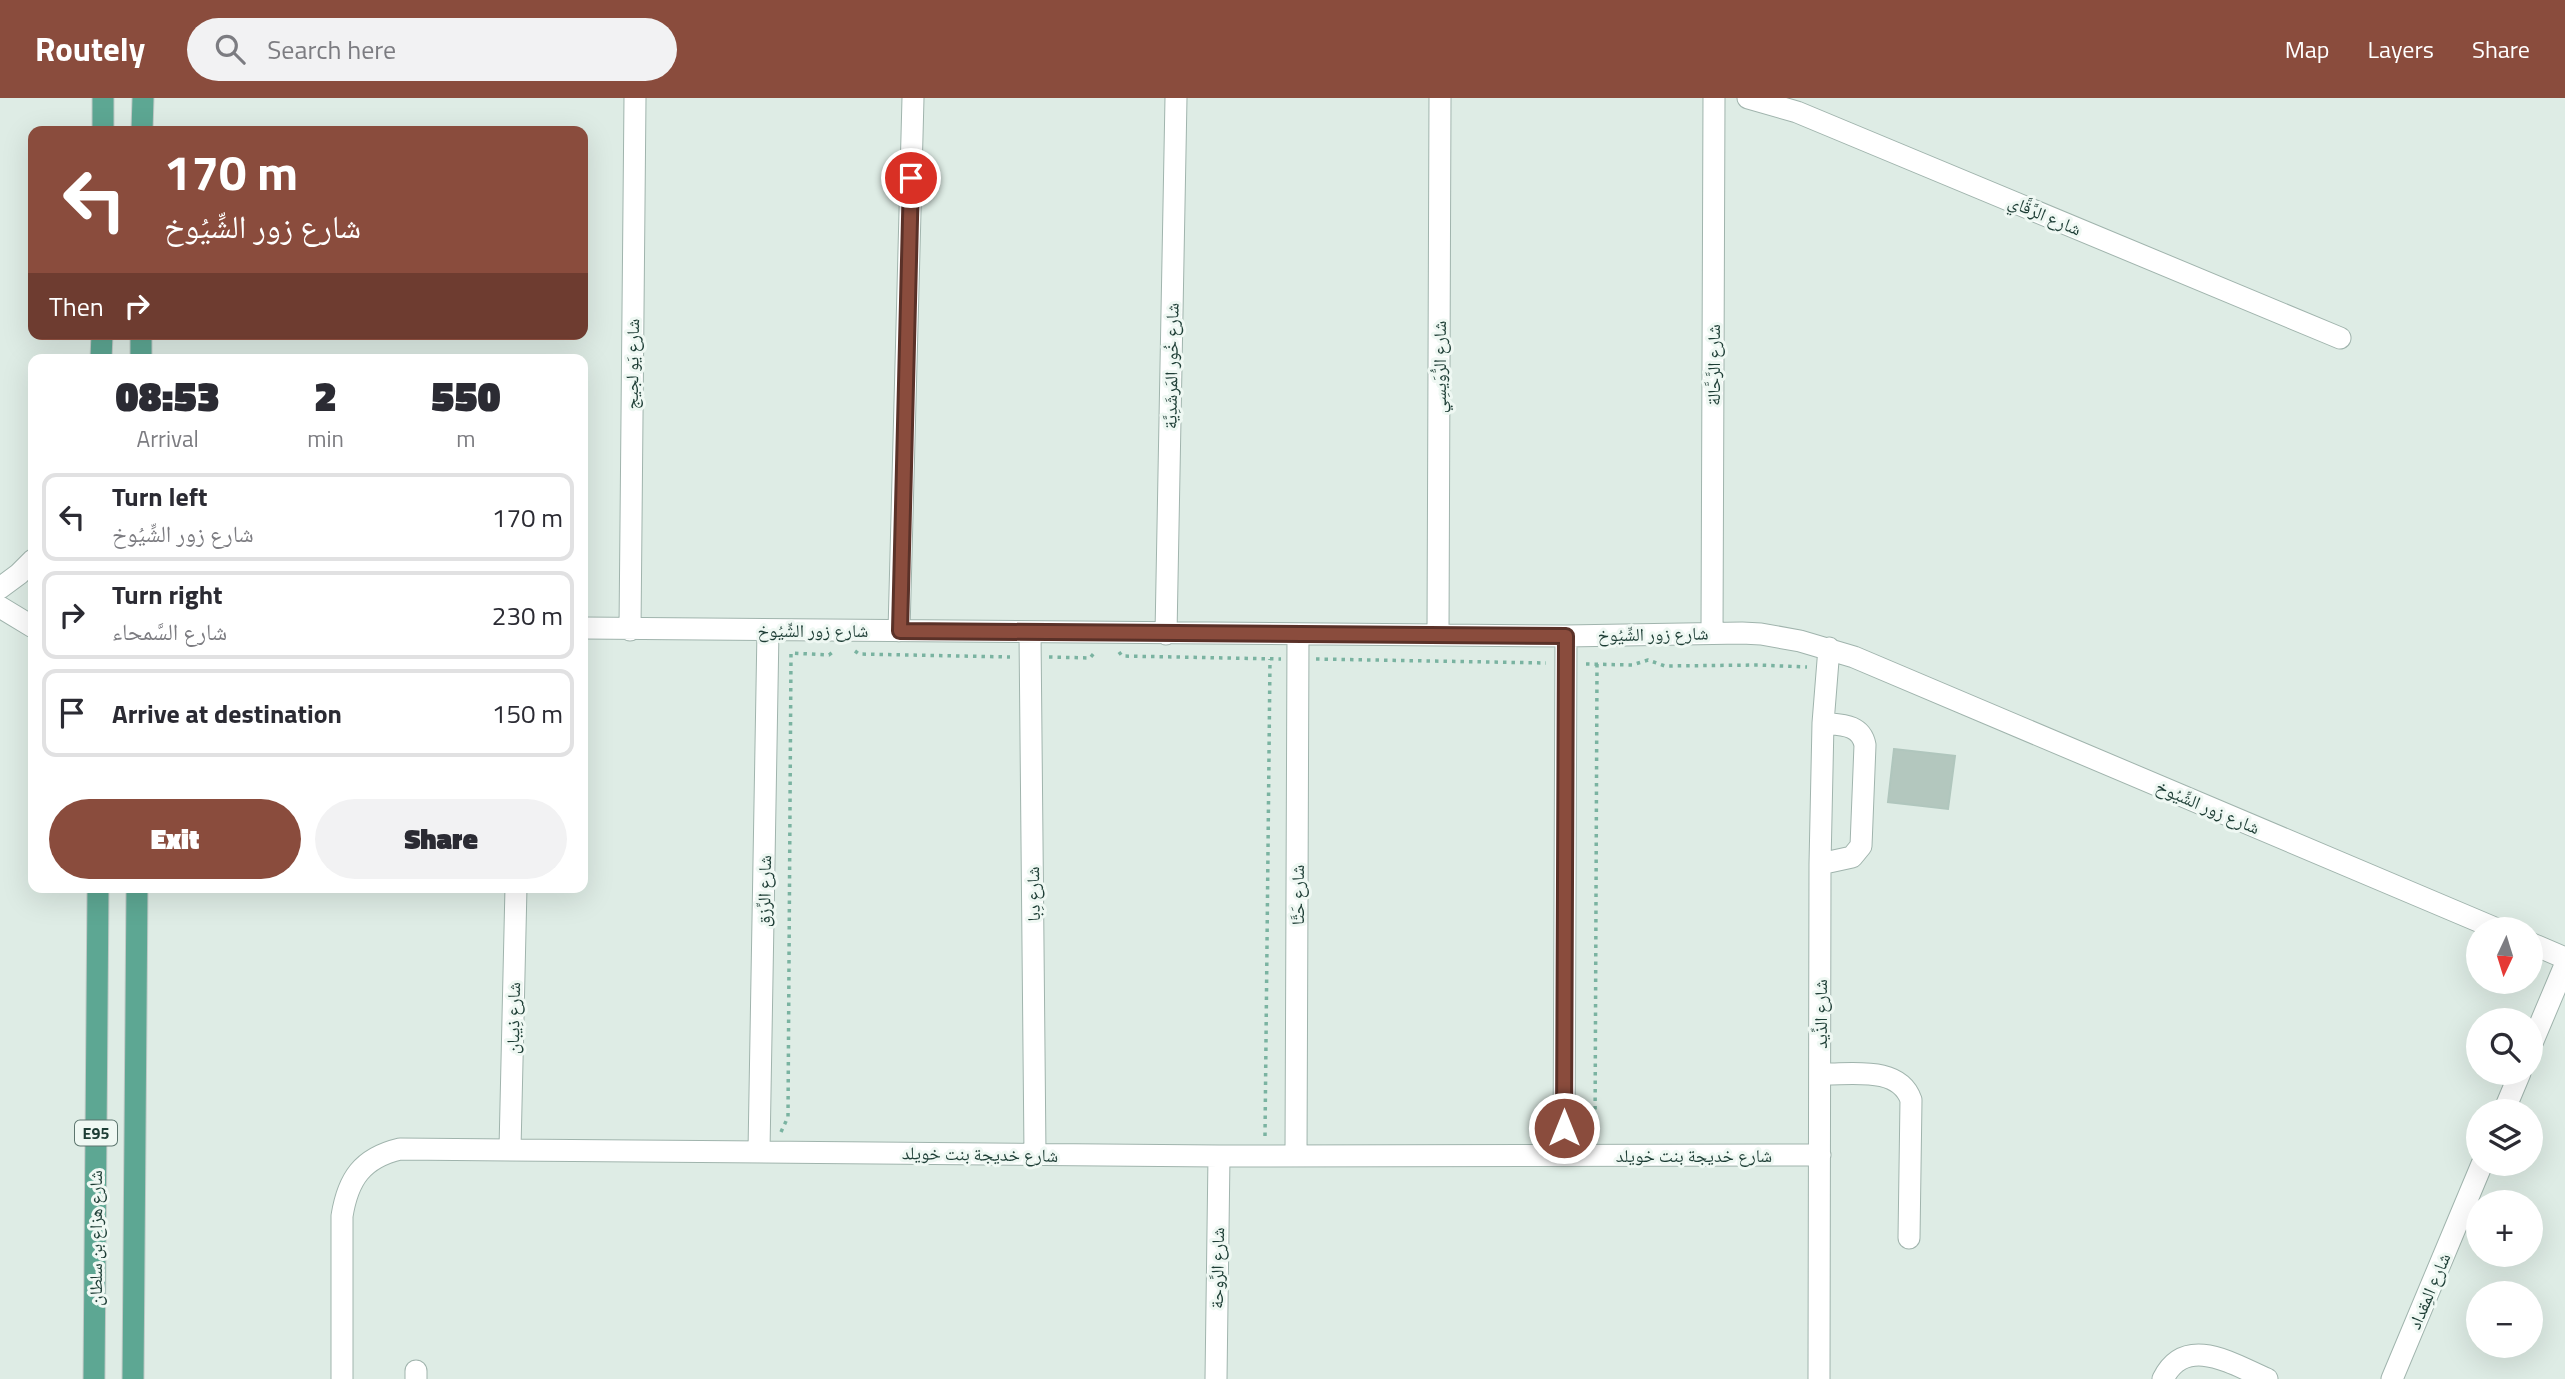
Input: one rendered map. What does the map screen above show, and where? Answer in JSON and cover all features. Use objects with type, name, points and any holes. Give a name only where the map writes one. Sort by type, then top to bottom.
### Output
[{"type":"main road","points":[[103,98],[103,126]]},
{"type":"main road","points":[[142,126],[143,98]]},
{"type":"main road","name":"شارع هزاع بن سلطان","points":[[94,1379],[97,893]]},
{"type":"main road","name":"E95","points":[[133,1379],[137,893]]},
{"type":"street","name":"شارع يَو لجيج","points":[[630,630],[635,98]]},
{"type":"street","points":[[900,631],[913,98]]},
{"type":"street","name":"شارع خُور المَرشَدِيَّة","points":[[1166,634],[1176,98]]},
{"type":"street","name":"شارع الرُّوَيسِي","points":[[1438,635],[1440,98]]},
{"type":"street","name":"شارع الرَّحَّالة","points":[[1712,633],[1714,98]]},
{"type":"street","name":"شارع الرَّقَّاي","points":[[1748,98],[1797,113],[2340,338]]},
{"type":"street","points":[[0,588],[28,565]]},
{"type":"street","points":[[0,607],[28,625]]},
{"type":"street","name":"شارع زور الشِّيُوخ","points":[[588,628],[1566,636],[1761,634],[1828,658],[2467,917]]},
{"type":"street","name":"شارع الرِّزق","points":[[759,1151],[768,630]]},
{"type":"street","name":"شارع دِبا","points":[[1030,633],[1035,1154]]},
{"type":"street","name":"شارع حَتَّا","points":[[1296,1156],[1298,634]]},
{"type":"street","points":[[1564,1155],[1566,636]]},
{"type":"street","name":"شارع الذِّيد","points":[[1819,1379],[1820,864],[1823,723],[1828,658]]},
{"type":"street","points":[[1820,864],[1852,857],[1861,846],[1865,745],[1861,734],[1855,729],[1823,723]]},
{"type":"street","name":"شارع ذِيبان","points":[[510,1149],[516,893]]},
{"type":"street","points":[[2543,949],[2565,958]]},
{"type":"street","points":[[2543,1017],[2565,965]]},
{"type":"street","points":[[1821,1074],[1891,1077],[1904,1085],[1908,1092],[1911,1100],[1909,1238]]},
{"type":"street","name":"شارع خديجة بنت خويلد","points":[[342,1379],[342,1216],[345,1198],[362,1168],[375,1157],[400,1149],[1219,1156],[1820,1155]]},
{"type":"street","name":"شارع الرَّوحة","points":[[1216,1379],[1219,1156]]},
{"type":"street","name":"شارع المِقداد","points":[[2392,1379],[2477,1176]]},
{"type":"street","points":[[2163,1379],[2178,1360],[2196,1354],[2216,1358],[2267,1379]]},
{"type":"path","points":[[845,649],[853,649],[859,654],[1090,658],[1101,646]]},
{"type":"path","points":[[1114,647],[1122,656],[1632,665],[1648,660],[1665,666],[1758,665],[1828,658]]},
{"type":"path","points":[[794,1151],[795,1140],[786,1139],[781,1132],[788,1117],[792,653],[829,654],[838,649]]},
{"type":"path","points":[[1265,1156],[1269,659]]},
{"type":"path","points":[[1595,1155],[1597,664]]},
{"type":"building","points":[[1894,749],[1955,756],[1948,809],[1888,802]]},
{"type":"route","points":[[911,178],[900,631],[1566,636],[1564,1128]]}]
